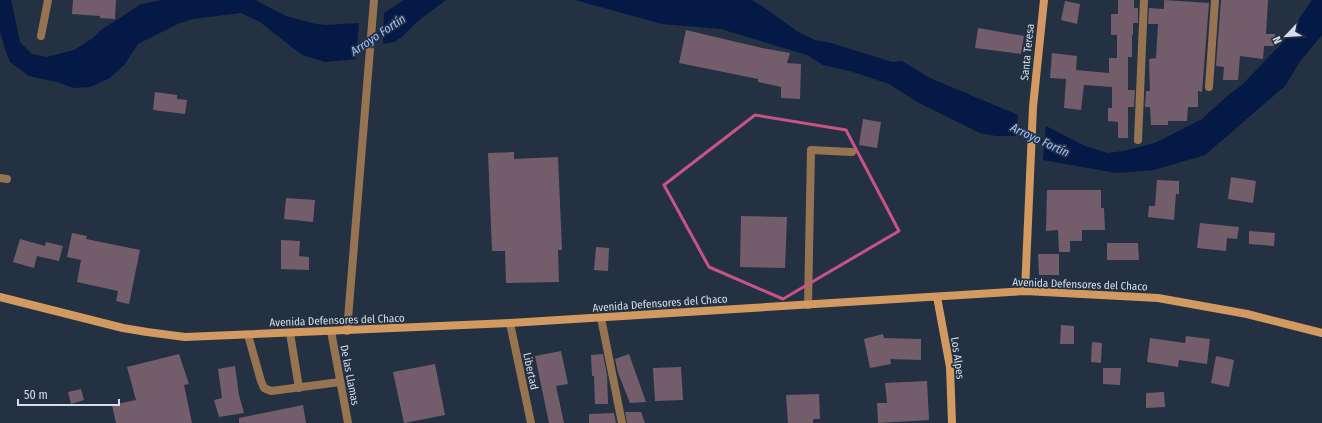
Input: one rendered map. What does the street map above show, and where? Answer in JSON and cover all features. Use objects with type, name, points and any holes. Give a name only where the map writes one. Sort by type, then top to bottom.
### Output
[{"type":"main road","name":"Santa Teresa","points":[[1025,291],[1033,107],[1044,0]]},
{"type":"main road","name":"Avenida Defensores del Chaco","points":[[0,297],[123,328],[185,337],[510,323],[1025,291],[1158,298],[1247,314],[1322,333]]},
{"type":"main road","name":"Los Alpes","points":[[937,297],[950,367],[952,423]]},
{"type":"street","points":[[41,36],[48,0]]},
{"type":"street","points":[[347,331],[367,68],[374,0]]},
{"type":"street","points":[[1138,140],[1144,0]]},
{"type":"street","points":[[1209,87],[1215,0]]},
{"type":"street","points":[[808,305],[811,150],[852,152]]},
{"type":"street","points":[[601,318],[622,423]]},
{"type":"street","name":"Libertad","points":[[510,323],[531,423]]},
{"type":"street","name":"De las Llamas","points":[[331,331],[348,423]]},
{"type":"street","points":[[290,333],[299,388]]},
{"type":"street","points":[[248,335],[260,381],[264,388],[271,391],[340,382]]},
{"type":"highlighted area","points":[[755,115],[846,130],[899,231],[783,299],[709,267],[664,185]]},
{"type":"water","points":[[0,0],[11,0],[20,42],[32,54],[47,57],[74,50],[93,38],[101,30],[141,4],[162,0],[255,0],[286,16],[316,24],[326,25],[359,23],[356,59],[325,62],[302,55],[260,22],[241,13],[193,19],[180,23],[138,44],[124,65],[110,78],[90,87],[73,88],[57,82],[29,76],[10,62],[0,31]]},
{"type":"water","points":[[404,0],[446,0],[418,21],[403,36],[394,42],[383,44],[384,13]]},
{"type":"water","points":[[575,0],[752,0],[798,32],[815,40],[831,43],[892,62],[902,61],[930,78],[1018,115],[1016,136],[996,136],[980,133],[917,102],[889,84],[850,71],[823,65],[807,55],[721,29],[662,24]]},
{"type":"water","points":[[1312,0],[1322,0],[1322,35],[1301,60],[1285,86],[1205,155],[1154,170],[1116,173],[1043,160],[1046,126],[1085,146],[1108,153],[1155,143],[1202,119],[1227,96],[1242,85],[1284,41]]},
{"type":"building","points":[[73,0],[116,0],[115,19],[100,18],[100,16],[72,14]]},
{"type":"building","points":[[1118,0],[1134,0],[1134,8],[1138,8],[1138,23],[1133,23],[1132,57],[1128,57],[1128,90],[1135,90],[1134,107],[1128,107],[1128,138],[1118,138],[1118,122],[1108,121],[1108,108],[1112,108],[1112,87],[1084,85],[1081,110],[1064,108],[1066,79],[1050,78],[1052,53],[1077,56],[1076,70],[1109,73],[1109,58],[1117,58],[1117,35],[1111,35],[1111,14],[1118,14]]},
{"type":"building","points":[[1164,0],[1209,3],[1202,92],[1198,91],[1198,107],[1188,107],[1187,121],[1168,121],[1168,125],[1151,125],[1150,107],[1145,107],[1146,91],[1150,91],[1149,59],[1156,58],[1158,24],[1148,24],[1149,8],[1164,9]]},
{"type":"building","points":[[1221,0],[1268,0],[1266,34],[1275,34],[1274,46],[1264,46],[1263,59],[1240,56],[1238,80],[1223,80],[1224,67],[1216,66]]},
{"type":"building","points":[[1065,1],[1080,4],[1077,24],[1061,20]]},
{"type":"building","points":[[978,28],[1024,36],[1021,54],[975,48]]},
{"type":"building","points":[[686,30],[790,53],[787,63],[801,64],[800,99],[781,98],[781,87],[758,82],[758,79],[679,63]]},
{"type":"building","points":[[155,92],[177,95],[177,99],[187,100],[185,114],[153,110]]},
{"type":"building","points":[[863,119],[881,122],[877,148],[859,145]]},
{"type":"building","points":[[514,152],[514,159],[558,157],[562,250],[558,250],[559,282],[506,283],[505,251],[492,251],[488,153]]},
{"type":"building","points":[[1231,177],[1256,181],[1253,203],[1228,199]]},
{"type":"building","points":[[1157,180],[1179,181],[1179,194],[1176,194],[1174,220],[1148,217],[1149,206],[1155,206]]},
{"type":"building","points":[[1047,190],[1101,190],[1101,208],[1104,208],[1105,230],[1082,230],[1082,241],[1070,241],[1070,252],[1059,252],[1058,230],[1046,231]]},
{"type":"building","points":[[286,198],[315,200],[313,222],[284,219]]},
{"type":"building","points":[[741,216],[787,217],[785,268],[740,267]]},
{"type":"building","points":[[1200,223],[1239,227],[1237,239],[1227,238],[1226,251],[1197,248]]},
{"type":"building","points":[[1249,231],[1275,233],[1274,246],[1249,244]]},
{"type":"building","points":[[72,233],[87,236],[86,239],[140,250],[129,304],[116,301],[118,291],[77,282],[81,260],[67,257]]},
{"type":"building","points":[[20,239],[45,246],[46,242],[63,246],[59,261],[37,256],[34,268],[13,262]]},
{"type":"building","points":[[281,240],[300,241],[299,256],[309,257],[309,270],[281,269]]},
{"type":"building","points":[[1107,243],[1138,243],[1139,260],[1107,260]]},
{"type":"building","points":[[596,247],[609,248],[608,271],[594,270]]},
{"type":"building","points":[[1038,254],[1059,254],[1059,275],[1039,275]]},
{"type":"building","points":[[1061,325],[1074,326],[1074,344],[1060,344]]},
{"type":"building","points":[[883,334],[884,338],[921,339],[921,360],[890,359],[891,364],[870,368],[864,339]]},
{"type":"building","points":[[1186,336],[1210,339],[1207,364],[1179,360],[1178,367],[1147,362],[1150,338],[1185,343]]},
{"type":"building","points":[[1092,342],[1102,343],[1101,363],[1091,362]]},
{"type":"building","points":[[561,351],[568,384],[556,386],[564,423],[549,423],[535,356]]},
{"type":"building","points":[[179,354],[189,384],[184,385],[192,423],[116,423],[112,405],[136,400],[127,367]]},
{"type":"building","points":[[603,354],[607,375],[608,404],[595,404],[594,376],[592,376],[591,355]]},
{"type":"building","points":[[629,354],[646,402],[630,403],[618,373],[615,359]]},
{"type":"building","points":[[1216,356],[1234,360],[1229,387],[1211,383]]},
{"type":"building","points":[[435,364],[445,415],[404,423],[393,372]]},
{"type":"building","points":[[235,366],[239,395],[244,413],[219,417],[214,400],[222,398],[218,369]]},
{"type":"building","points":[[681,367],[683,400],[655,401],[653,368]]},
{"type":"building","points":[[1103,368],[1121,368],[1120,385],[1103,384]]},
{"type":"building","points":[[927,381],[929,420],[878,423],[877,403],[887,403],[885,383]]},
{"type":"building","points":[[81,389],[84,400],[71,404],[68,392]]},
{"type":"building","points":[[1164,392],[1165,407],[1146,408],[1146,393]]},
{"type":"building","points":[[819,394],[820,419],[813,419],[813,423],[788,423],[786,395]]},
{"type":"building","points":[[303,405],[306,423],[239,423],[239,418]]},
{"type":"building","points":[[625,412],[641,412],[645,423],[627,423]]},
{"type":"building","points":[[614,413],[616,423],[589,423],[589,414]]},
{"type":"waterway","name":"Arroyo Fortín","points":[[353,53],[387,30]]},
{"type":"waterway","name":"Arroyo Fortín","points":[[1013,128],[1048,144]]}]
